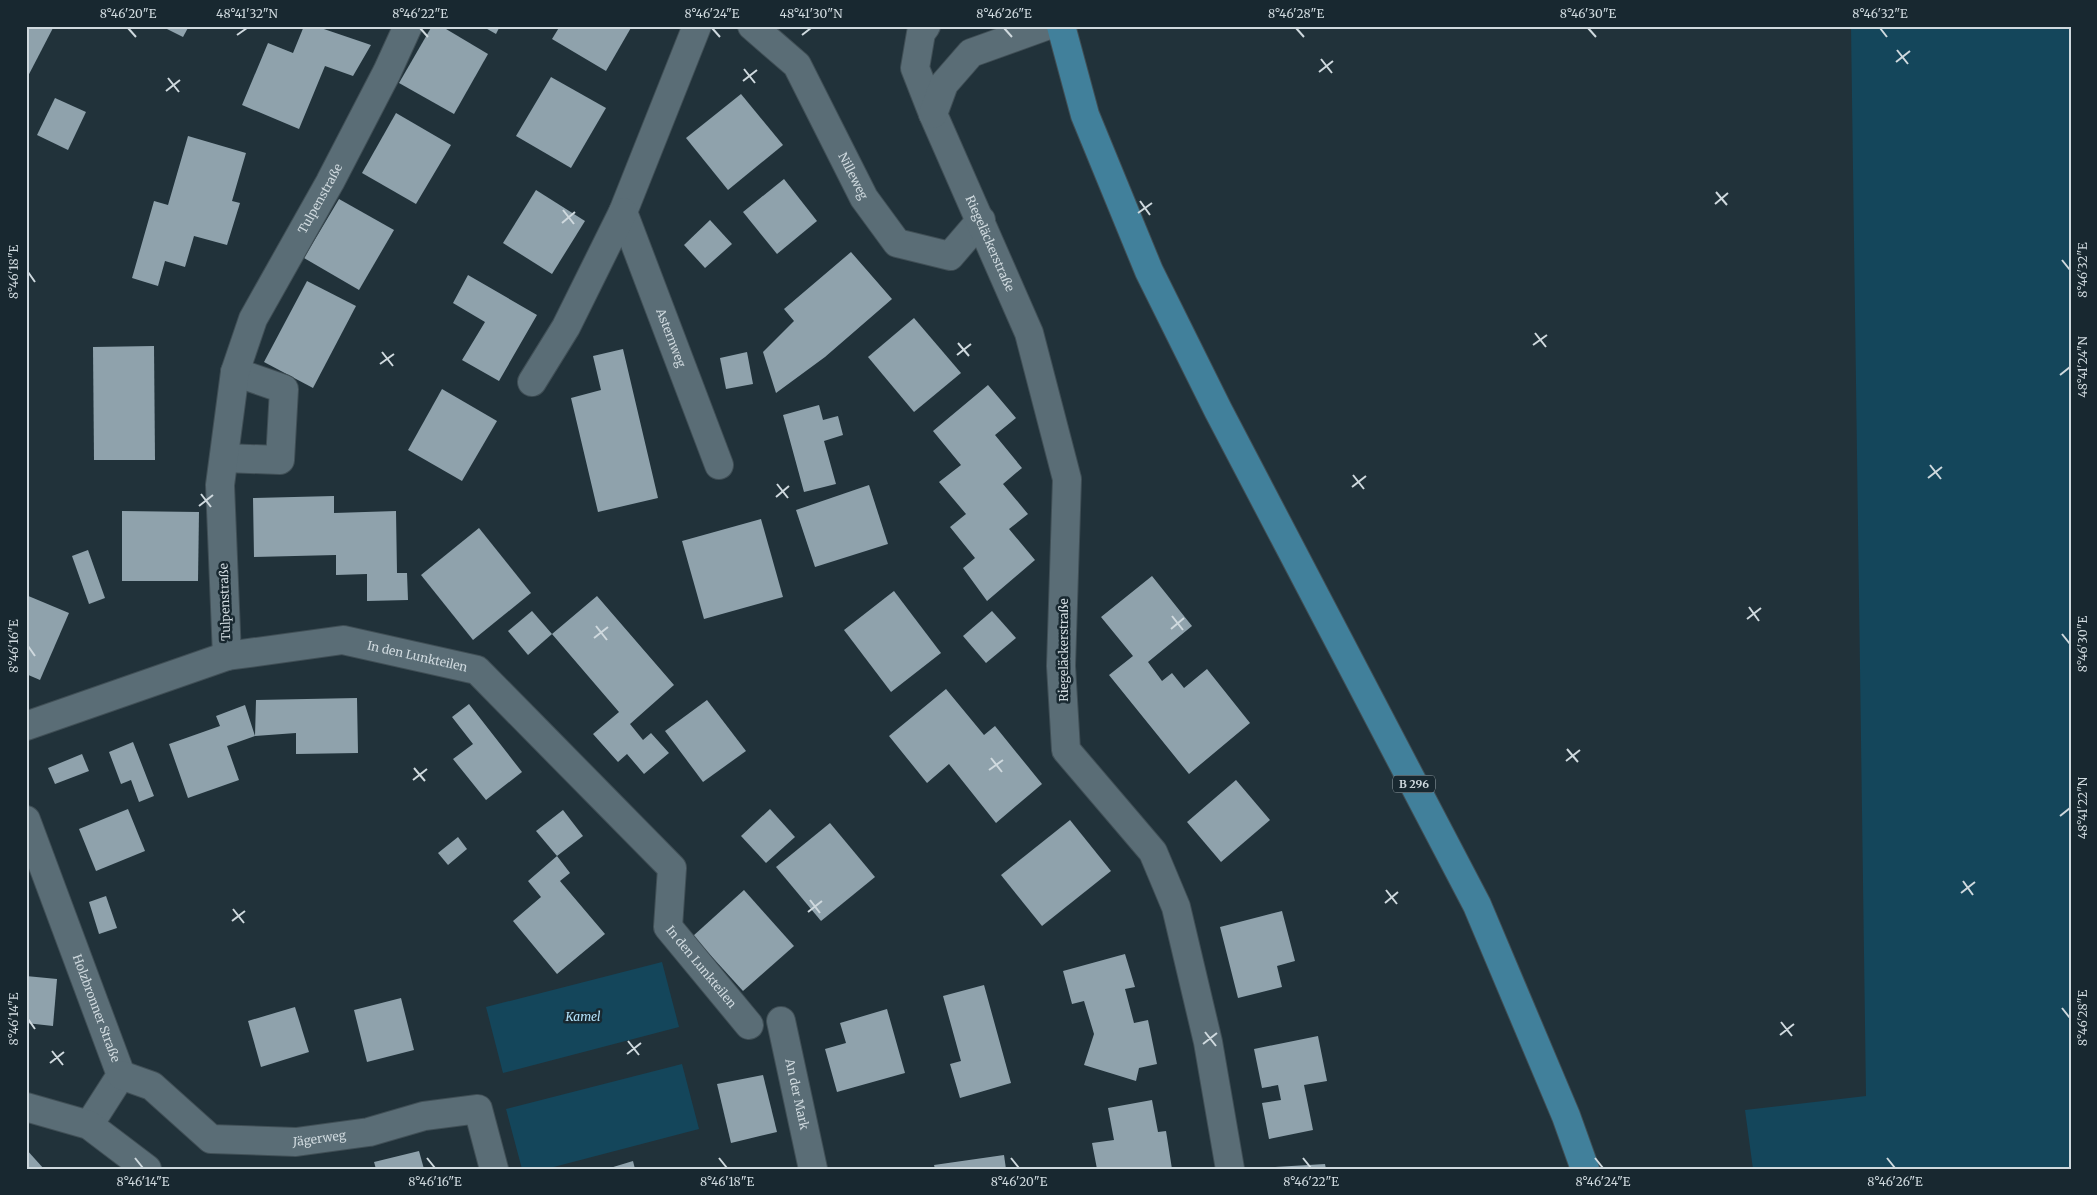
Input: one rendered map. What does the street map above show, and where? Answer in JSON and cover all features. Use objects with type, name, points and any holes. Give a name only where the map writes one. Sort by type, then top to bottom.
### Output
[{"type":"main road","name":"B 296","points":[[1062,26],[1085,115],[1149,271],[1218,410],[1477,905],[1566,1116],[1585,1169]]},
{"type":"street","name":"Tulpenstraße","points":[[227,656],[220,485],[235,372],[253,319],[330,182],[387,72],[408,26]]},
{"type":"street","points":[[532,382],[566,328],[623,212],[697,26]]},
{"type":"street","name":"Nilleweg","points":[[752,26],[796,65],[864,198],[897,243],[950,256],[981,220]]},
{"type":"street","name":"Riegeläckerstraße","points":[[926,26],[921,33],[915,68],[933,114],[1029,333],[1067,479],[1061,666],[1066,750],[1153,852],[1176,908],[1208,1042],[1230,1169]]},
{"type":"street","points":[[933,114],[944,84],[972,53],[1046,26]]},
{"type":"street","name":"Asternweg","points":[[623,212],[719,465]]},
{"type":"street","points":[[224,458],[280,460],[284,389],[235,372]]},
{"type":"street","name":"In den Lunkteilen","points":[[26,726],[227,656],[343,640],[477,670],[672,868],[668,927],[749,1025]]},
{"type":"street","name":"Holzbronner Straße","points":[[26,820],[120,1075],[89,1125]]},
{"type":"street","name":"An der Mark","points":[[781,1021],[813,1169]]},
{"type":"street","name":"Jägerweg","points":[[120,1075],[152,1086],[211,1139],[296,1142],[369,1132],[424,1116],[478,1109],[494,1169]]},
{"type":"street","points":[[26,1107],[89,1125],[147,1169]]},
{"type":"green space","points":[[1851,26],[2071,26],[2071,1169],[1753,1169],[1745,1110],[1866,1096]]},
{"type":"green space","name":"Kamel","points":[[662,962],[679,1027],[503,1073],[486,1007]]},
{"type":"green space","points":[[682,1064],[699,1129],[546,1169],[522,1169],[506,1109]]},
{"type":"building","points":[[26,26],[54,26],[26,80]]},
{"type":"building","points":[[161,26],[189,26],[183,37]]},
{"type":"building","points":[[304,26],[315,26],[371,45],[353,76],[325,66],[299,129],[242,105],[268,43],[293,53]]},
{"type":"building","points":[[432,26],[441,26],[488,54],[454,114],[399,83]]},
{"type":"building","points":[[482,26],[500,26],[496,34]]},
{"type":"building","points":[[560,26],[632,26],[606,71],[552,39]]},
{"type":"building","points":[[551,77],[606,108],[571,168],[516,136]]},
{"type":"building","points":[[741,94],[783,145],[728,190],[686,138]]},
{"type":"building","points":[[55,98],[86,112],[68,150],[37,135]]},
{"type":"building","points":[[396,113],[451,145],[416,204],[362,173]]},
{"type":"building","points":[[188,136],[246,153],[232,201],[240,203],[227,245],[194,236],[185,267],[165,261],[158,286],[132,278],[154,201],[168,205]]},
{"type":"building","points":[[784,179],[817,221],[777,254],[743,212]]},
{"type":"building","points":[[536,190],[585,221],[552,274],[503,243]]},
{"type":"building","points":[[339,199],[394,230],[359,290],[304,258]]},
{"type":"building","points":[[710,220],[732,244],[705,268],[684,245]]},
{"type":"building","points":[[851,252],[892,299],[825,357],[776,393],[763,352],[794,321],[784,309]]},
{"type":"building","points":[[468,275],[537,315],[499,381],[462,360],[485,322],[453,303]]},
{"type":"building","points":[[307,281],[356,306],[313,388],[264,362]]},
{"type":"building","points":[[914,318],[961,373],[914,412],[868,357]]},
{"type":"building","points":[[154,346],[155,460],[94,460],[93,347]]},
{"type":"building","points":[[623,349],[658,498],[598,512],[571,398],[601,390],[593,356]]},
{"type":"building","points":[[747,352],[753,384],[726,389],[720,358]]},
{"type":"building","points":[[988,385],[1016,418],[995,435],[1022,468],[1003,484],[1028,514],[1009,529],[1035,560],[987,601],[963,568],[975,558],[950,527],[966,514],[939,482],[961,465],[933,431]]},
{"type":"building","points":[[442,389],[497,421],[462,481],[408,450]]},
{"type":"building","points":[[819,405],[823,420],[838,416],[843,435],[824,441],[836,484],[804,492],[783,415]]},
{"type":"building","points":[[869,485],[888,544],[815,567],[796,510]]},
{"type":"building","points":[[334,496],[334,513],[396,511],[397,573],[407,573],[408,600],[367,601],[367,574],[336,575],[336,555],[254,557],[253,498]]},
{"type":"building","points":[[122,511],[199,512],[198,581],[122,581]]},
{"type":"building","points":[[761,519],[783,597],[704,619],[682,541]]},
{"type":"building","points":[[479,528],[531,593],[473,640],[421,575]]},
{"type":"building","points":[[88,550],[105,598],[89,604],[72,556]]},
{"type":"building","points":[[1152,576],[1192,626],[1148,662],[1162,681],[1172,673],[1184,688],[1207,669],[1250,723],[1189,774],[1109,675],[1133,656],[1101,617]]},
{"type":"building","points":[[894,591],[941,653],[891,692],[844,630]]},
{"type":"building","points":[[26,595],[69,613],[40,680],[26,674]]},
{"type":"building","points":[[597,596],[674,685],[630,724],[643,740],[651,733],[669,753],[644,774],[627,754],[618,762],[593,734],[619,712],[552,634]]},
{"type":"building","points":[[532,611],[552,634],[528,655],[508,631]]},
{"type":"building","points":[[992,611],[1016,638],[986,663],[963,636]]},
{"type":"building","points":[[946,689],[984,735],[995,726],[1042,784],[996,823],[949,764],[927,783],[889,736]]},
{"type":"building","points":[[357,698],[358,753],[296,754],[296,733],[255,736],[256,700]]},
{"type":"building","points":[[707,700],[746,751],[703,782],[665,731]]},
{"type":"building","points":[[469,704],[522,772],[486,800],[453,759],[473,744],[452,717]]},
{"type":"building","points":[[245,705],[255,736],[227,746],[239,780],[188,798],[169,744],[220,726],[216,716]]},
{"type":"building","points":[[133,742],[154,796],[139,802],[131,780],[121,784],[109,752]]},
{"type":"building","points":[[82,754],[89,771],[55,784],[48,768]]},
{"type":"building","points":[[1236,780],[1270,820],[1221,862],[1187,822]]},
{"type":"building","points":[[128,809],[145,851],[96,871],[79,829]]},
{"type":"building","points":[[770,809],[795,837],[766,863],[741,836]]},
{"type":"building","points":[[563,810],[583,836],[557,856],[536,831]]},
{"type":"building","points":[[1070,820],[1111,871],[1042,926],[1001,875]]},
{"type":"building","points":[[830,823],[875,877],[821,921],[776,867]]},
{"type":"building","points":[[458,837],[467,849],[448,865],[438,853]]},
{"type":"building","points":[[557,856],[570,873],[560,881],[605,934],[557,974],[513,921],[541,897],[528,881]]},
{"type":"building","points":[[744,890],[794,946],[743,991],[693,936]]},
{"type":"building","points":[[106,896],[117,928],[99,934],[89,902]]},
{"type":"building","points":[[1282,911],[1295,961],[1277,966],[1282,987],[1238,998],[1220,927]]},
{"type":"building","points":[[1125,954],[1135,987],[1125,989],[1134,1023],[1148,1020],[1157,1064],[1139,1068],[1136,1081],[1084,1065],[1094,1034],[1084,1001],[1072,1004],[1063,971]]},
{"type":"building","points":[[26,976],[57,979],[53,1026],[26,1023]]},
{"type":"building","points":[[984,985],[1011,1083],[960,1098],[950,1064],[961,1061],[943,996]]},
{"type":"building","points":[[401,998],[414,1050],[367,1062],[354,1010]]},
{"type":"building","points":[[295,1007],[309,1052],[261,1067],[248,1021]]},
{"type":"building","points":[[887,1009],[905,1073],[837,1092],[825,1049],[846,1043],[840,1023]]},
{"type":"building","points":[[1318,1036],[1327,1081],[1304,1085],[1313,1130],[1269,1139],[1262,1103],[1281,1100],[1278,1085],[1262,1088],[1254,1049]]},
{"type":"building","points":[[763,1075],[777,1132],[731,1143],[717,1084]]},
{"type":"building","points":[[1152,1100],[1158,1132],[1166,1131],[1172,1169],[1097,1169],[1092,1143],[1114,1140],[1108,1108]]},
{"type":"building","points":[[26,1149],[44,1169],[26,1169]]},
{"type":"building","points":[[419,1151],[424,1169],[376,1169],[374,1162]]},
{"type":"building","points":[[1004,1155],[1006,1169],[935,1169],[934,1165]]},
{"type":"building","points":[[633,1161],[635,1169],[610,1169],[610,1168]]},
{"type":"building","points":[[1325,1164],[1326,1169],[1276,1169],[1275,1167]]}]
